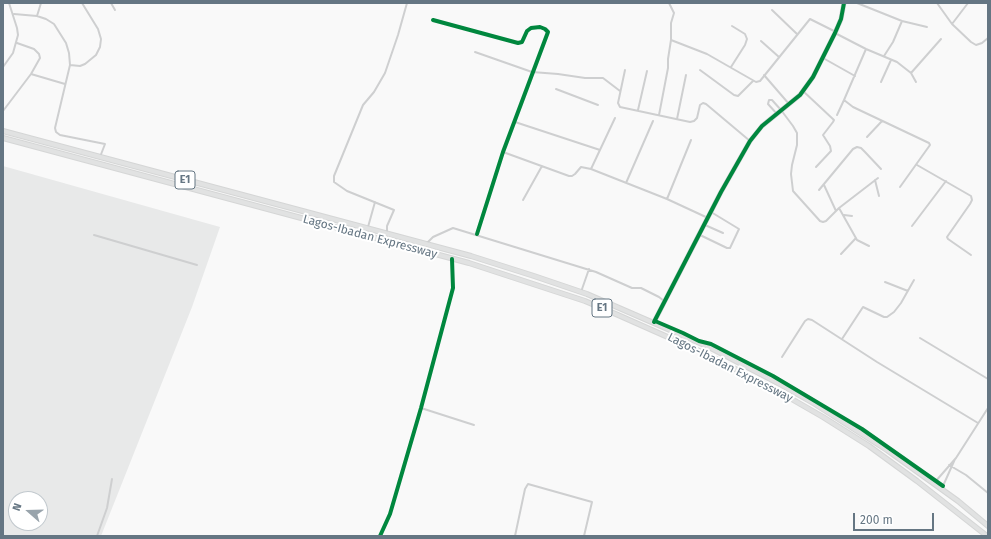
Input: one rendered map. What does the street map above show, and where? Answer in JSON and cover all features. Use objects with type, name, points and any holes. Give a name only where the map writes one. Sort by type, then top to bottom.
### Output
[{"type":"highway","name":"Lagos-Ibadan Expressway","points":[[3,130],[470,256],[581,292],[655,322],[709,347],[791,390],[860,432],[935,482],[988,526]]},
{"type":"highway","name":"Lagos-Ibadan Expressway","points":[[3,138],[468,263],[585,301],[655,330],[706,354],[776,390],[823,417],[880,454],[952,507],[987,536]]},
{"type":"street","points":[[3,67],[13,53],[17,43],[17,28],[14,14],[9,3]]},
{"type":"street","points":[[37,16],[41,3]]},
{"type":"street","points":[[70,65],[80,66],[85,64],[96,55],[102,39],[82,3]]},
{"type":"street","points":[[111,3],[115,10]]},
{"type":"street","points":[[387,234],[387,226],[394,210],[347,191],[334,182],[334,176],[363,105],[374,92],[385,74],[407,3]]},
{"type":"street","points":[[659,115],[668,68],[671,23],[674,13],[669,3]]},
{"type":"street","points":[[655,322],[736,164],[750,141],[762,126],[803,91],[813,77],[841,19],[844,3]]},
{"type":"street","points":[[857,3],[902,21],[927,27]]},
{"type":"street","points":[[937,3],[952,24],[971,42],[976,45],[982,43],[988,38]]},
{"type":"street","points":[[952,24],[968,3]]},
{"type":"street","points":[[772,10],[797,35]]},
{"type":"street","points":[[14,14],[37,16],[46,19],[54,24],[66,43],[70,65],[55,128],[56,132],[60,135],[105,144],[100,157]]},
{"type":"street","points":[[671,40],[708,54],[756,82],[760,81],[810,19],[866,50],[897,62],[911,73],[916,82]]},
{"type":"street","points":[[433,20],[518,43],[522,42],[527,31],[536,26],[545,28],[548,32],[503,152],[477,234]]},
{"type":"street","points":[[884,56],[893,42],[902,21]]},
{"type":"street","points":[[731,67],[747,40],[745,34],[732,26]]},
{"type":"street","points":[[911,73],[941,39]]},
{"type":"street","points":[[761,41],[779,57]]},
{"type":"street","points":[[3,111],[32,74],[40,58],[34,49],[17,43]]},
{"type":"street","points":[[837,115],[866,50]]},
{"type":"street","points":[[475,52],[532,72],[585,78],[603,78],[620,91]]},
{"type":"street","points":[[823,58],[855,76]]},
{"type":"street","points":[[881,82],[891,60]]},
{"type":"street","points":[[625,70],[618,105],[690,122],[697,118],[700,105],[703,103],[750,141]]},
{"type":"street","points":[[700,70],[738,96],[753,81]]},
{"type":"street","points":[[638,110],[647,71]]},
{"type":"street","points":[[32,74],[65,84]]},
{"type":"street","points":[[677,119],[686,75]]},
{"type":"street","points":[[764,75],[789,104]]},
{"type":"street","points":[[556,89],[598,105]]},
{"type":"street","points":[[803,91],[834,120],[823,135],[830,146],[831,151],[816,167]]},
{"type":"street","points":[[777,114],[768,104],[770,100],[772,100],[781,110],[797,133],[797,145],[791,174],[794,192],[820,221],[826,221],[836,211],[877,179],[879,196]]},
{"type":"street","points":[[844,100],[853,107],[929,143],[930,147],[900,187]]},
{"type":"street","points":[[591,169],[615,118]]},
{"type":"street","points":[[626,183],[653,121]]},
{"type":"street","points":[[867,137],[882,121]]},
{"type":"street","points":[[515,122],[600,150]]},
{"type":"street","points":[[668,199],[691,140]]},
{"type":"street","points":[[819,190],[853,149],[857,147],[861,148],[881,169]]},
{"type":"street","points":[[503,152],[572,176],[580,167],[591,169],[668,199],[708,218]]},
{"type":"street","points":[[917,164],[971,196],[972,200],[970,204],[947,237],[972,255]]},
{"type":"street","points":[[523,200],[542,166]]},
{"type":"street","points":[[912,226],[946,181]]},
{"type":"street","points":[[823,184],[836,211]]},
{"type":"street","points":[[367,229],[375,202]]},
{"type":"street","points":[[840,208],[856,238],[860,242],[869,246]]},
{"type":"street","points":[[700,235],[730,248],[739,228],[711,212]]},
{"type":"street","points":[[844,215],[852,216]]},
{"type":"street","points":[[705,224],[723,233]]},
{"type":"street","points":[[426,244],[433,237],[453,228],[589,269],[632,288],[642,288],[665,302]]},
{"type":"street","points":[[94,235],[197,265]]},
{"type":"street","points":[[841,254],[856,238]]},
{"type":"street","points":[[380,536],[390,514],[421,408],[453,288],[452,259]]},
{"type":"street","points":[[581,292],[589,269]]},
{"type":"street","points":[[842,339],[863,307],[882,317],[887,317],[894,312],[914,280]]},
{"type":"street","points":[[885,282],[908,291]]},
{"type":"street","points":[[782,357],[805,321],[808,319],[978,424]]},
{"type":"street","points":[[920,338],[988,379]]},
{"type":"street","points":[[421,408],[474,425]]},
{"type":"street","points":[[942,487],[956,458],[988,408]]},
{"type":"street","points":[[935,482],[956,458]]},
{"type":"street","points":[[949,465],[966,475],[988,493]]},
{"type":"street","points":[[97,536],[107,508],[112,479]]},
{"type":"street","points":[[515,536],[525,489],[528,484],[592,502],[584,536]]},
{"type":"shaded area","points":[[3,166],[220,227],[192,307],[101,536],[3,536]]},
{"type":"cycle path","points":[[654,322],[721,192],[750,141],[762,126],[800,95],[813,77],[841,19],[844,3]]},
{"type":"cycle path","points":[[433,20],[518,43],[522,42],[527,31],[531,28],[540,27],[548,32],[503,152],[477,234]]},
{"type":"cycle path","points":[[380,536],[390,514],[421,408],[453,288],[452,259]]},
{"type":"cycle path","points":[[655,321],[699,341],[711,344],[773,376],[862,429],[943,486]]}]
